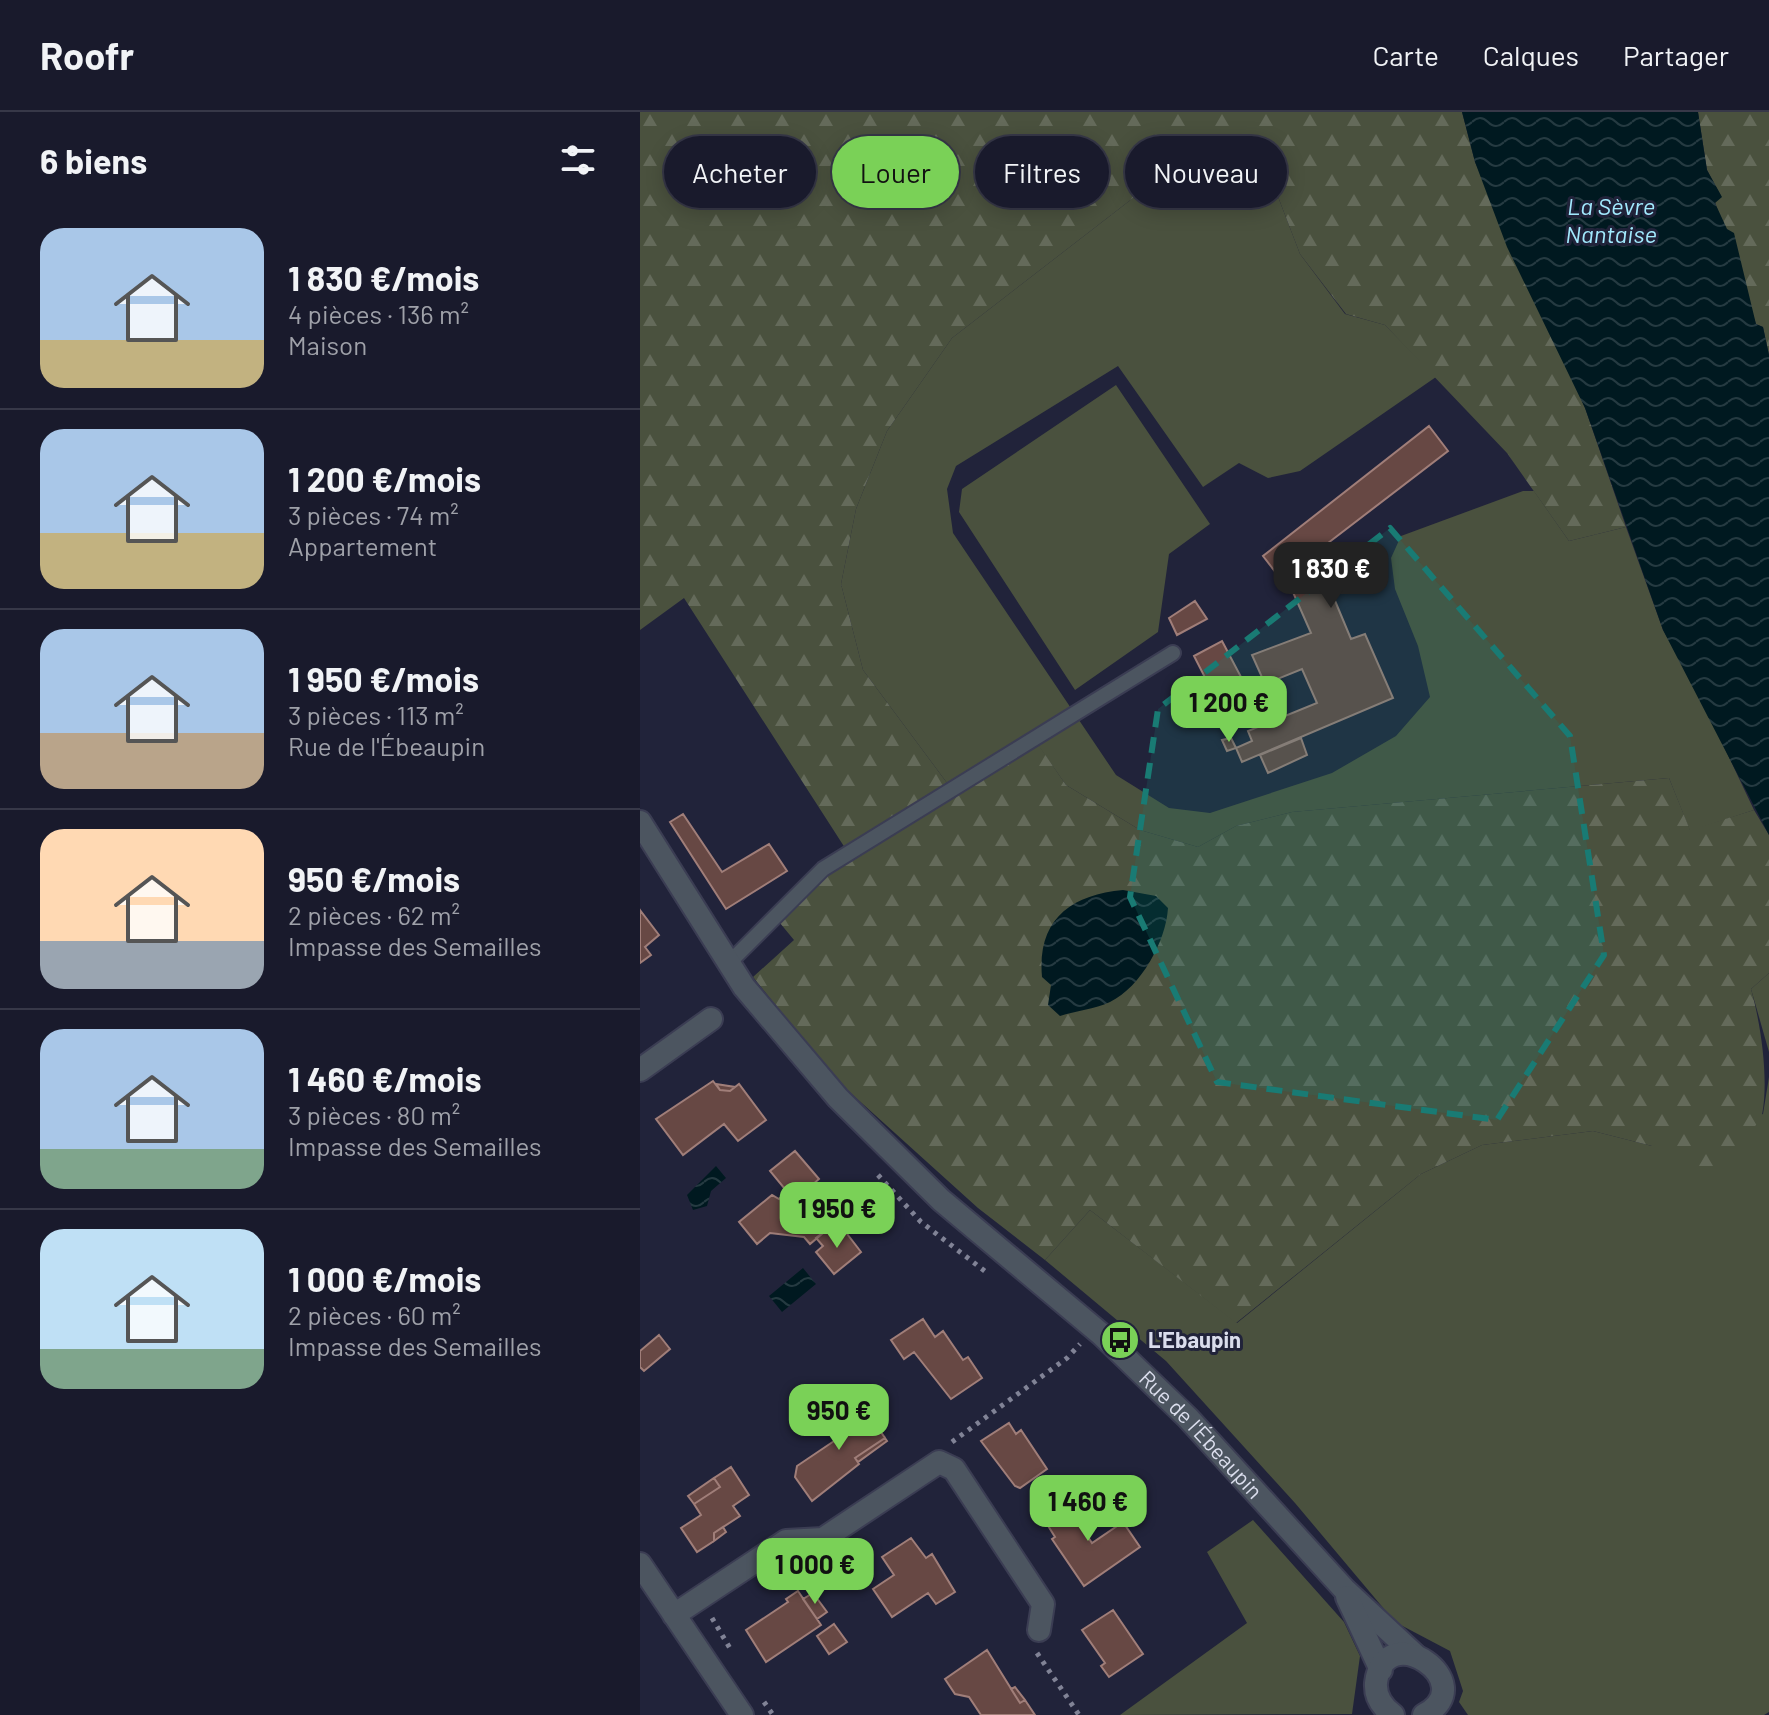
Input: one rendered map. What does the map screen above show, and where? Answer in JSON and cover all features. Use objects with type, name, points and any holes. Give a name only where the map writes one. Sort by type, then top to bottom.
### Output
[{"type":"street","name":"Rue de l'Ébeaupin","points":[[640,822],[744,987],[838,1098],[941,1200],[1093,1328],[1188,1418],[1344,1589],[1415,1655],[1433,1664],[1438,1673],[1441,1693]]},
{"type":"street","points":[[640,1070],[711,1019]]},
{"type":"street","points":[[674,1615],[786,1541],[823,1539],[939,1462],[954,1469],[1043,1604],[1039,1630]]},
{"type":"street","points":[[640,1564],[742,1715]]},
{"type":"street","name":"Rue de l'Ébeaupin","points":[[1344,1589],[1381,1670]]},
{"type":"street","points":[[1380,1709],[1376,1688],[1381,1670],[1395,1657],[1415,1655]]},
{"type":"street","points":[[1424,1715],[1431,1712],[1441,1693],[1455,1715]]},
{"type":"lane","points":[[729,963],[823,869],[1173,653]]},
{"type":"path","points":[[939,1462],[951,1443],[1067,1358],[1093,1328]]},
{"type":"path","points":[[708,1593],[712,1621],[738,1662]]},
{"type":"path","points":[[1039,1630],[1035,1649],[1079,1715]]},
{"type":"path","points":[[755,1688],[773,1715]]},
{"type":"highlighted area","points":[[1390,528],[1570,736],[1604,955],[1497,1120],[1217,1082],[1130,897],[1158,709]]},
{"type":"green space","points":[[640,112],[1462,112],[1475,162],[1585,408],[1626,527],[1569,541],[1507,453],[1385,325],[1346,314],[1300,254],[1282,208],[1287,208],[1287,136],[1125,136],[1125,204],[952,338],[887,431],[856,509],[841,584],[863,670],[950,787],[1033,737],[1066,785],[1140,830],[1198,847],[1236,826],[1292,812],[1669,778],[1690,830],[1754,810],[1769,835],[1769,973],[1751,989],[1763,1052],[1765,1085],[1762,1115],[1715,1173],[1652,1146],[1593,1131],[1482,1145],[1421,1174],[1236,1323],[1090,1210],[1045,1260],[978,1208],[834,1078],[753,977],[794,940],[775,917],[847,851],[684,598],[640,630]]},
{"type":"green space","points":[[1698,112],[1769,112],[1769,355],[1763,327],[1756,324],[1715,202],[1721,196],[1707,170]]},
{"type":"green space","points":[[1125,204],[1125,208],[1282,208],[1300,254],[1345,314],[1385,325],[1436,377],[1300,471],[1268,478],[1239,463],[1203,487],[1118,366],[956,466],[947,489],[953,533],[1116,775],[1169,808],[1210,813],[1332,773],[1396,736],[1430,697],[1418,646],[1395,589],[1391,558],[1401,536],[1523,491],[1534,491],[1569,541],[1626,527],[1663,630],[1698,692],[1754,810],[1690,831],[1669,778],[1292,812],[1236,826],[1198,847],[1140,830],[1066,785],[1033,738],[950,787],[863,670],[841,584],[856,509],[887,431],[952,338]]},
{"type":"green space","points":[[1116,385],[1210,524],[1169,554],[1158,632],[1075,690],[959,512],[962,489]]},
{"type":"green space","points":[[1769,973],[1769,1052],[1751,989]]},
{"type":"green space","points":[[1769,1077],[1769,1712],[1764,1715],[1468,1715],[1459,1702],[1463,1691],[1450,1651],[1395,1622],[1295,1503],[1166,1361],[1045,1260],[1090,1210],[1237,1323],[1421,1174],[1482,1145],[1593,1131],[1652,1146],[1763,1114]]},
{"type":"green space","points":[[1253,1520],[1344,1622],[1360,1656],[1352,1714],[1120,1715],[1247,1623],[1207,1552]]},
{"type":"water","name":"La Sèvre Nantaise","points":[[1462,112],[1698,112],[1707,170],[1722,197],[1715,203],[1727,229],[1734,233],[1756,324],[1763,327],[1769,355],[1769,835],[1663,630],[1585,408],[1507,247],[1475,162]]},
{"type":"water","points":[[1123,890],[1156,896],[1168,908],[1162,934],[1150,962],[1132,986],[1110,1002],[1060,1016],[1048,1005],[1051,985],[1042,977],[1045,940],[1051,926],[1061,914],[1087,898]]},
{"type":"water","points":[[716,1166],[726,1178],[711,1191],[707,1206],[693,1210],[687,1195]]},
{"type":"water","points":[[803,1268],[816,1284],[782,1312],[769,1296]]},
{"type":"building","points":[[1429,426],[1448,451],[1315,553],[1351,639],[1365,634],[1393,698],[1242,762],[1236,748],[1252,741],[1248,731],[1317,703],[1302,669],[1265,684],[1252,655],[1311,633],[1285,574],[1280,578],[1263,556]]},
{"type":"building","points":[[1195,601],[1207,619],[1177,635],[1169,618]]},
{"type":"building","points":[[1222,641],[1250,694],[1221,709],[1194,656]]},
{"type":"building","points":[[1231,738],[1236,748],[1227,751],[1222,740]]},
{"type":"building","points":[[1301,738],[1307,755],[1268,773],[1260,755]]},
{"type":"building","points":[[683,814],[722,872],[769,844],[787,871],[726,909],[670,822]]},
{"type":"building","points":[[640,910],[659,935],[645,947],[651,955],[640,963]]},
{"type":"building","points":[[713,1081],[720,1090],[730,1091],[739,1084],[766,1120],[738,1141],[724,1124],[683,1155],[656,1119]]},
{"type":"building","points":[[716,1084],[735,1087],[730,1091],[720,1090]]},
{"type":"building","points":[[795,1151],[819,1179],[803,1193],[830,1227],[810,1244],[804,1237],[770,1233],[757,1244],[739,1222],[772,1195],[779,1199],[784,1194],[785,1189],[770,1171]]},
{"type":"building","points":[[829,1228],[836,1236],[844,1230],[861,1252],[834,1274],[816,1252],[823,1246],[816,1238]]},
{"type":"building","points":[[923,1319],[935,1337],[943,1331],[963,1360],[968,1357],[982,1378],[951,1399],[914,1352],[904,1359],[891,1340]]},
{"type":"building","points":[[659,1335],[670,1349],[644,1371],[640,1367],[640,1351]]},
{"type":"building","points":[[861,1403],[885,1438],[855,1458],[859,1464],[812,1501],[795,1477],[797,1466],[840,1437],[831,1424]]},
{"type":"building","points":[[1009,1423],[1016,1434],[1021,1430],[1047,1469],[1020,1488],[1015,1486],[981,1441]]},
{"type":"building","points":[[885,1438],[887,1441],[858,1462],[855,1458]]},
{"type":"building","points":[[731,1467],[749,1495],[733,1506],[740,1516],[714,1533],[714,1541],[697,1552],[681,1528],[701,1515],[694,1504],[720,1487],[714,1478]]},
{"type":"building","points":[[714,1478],[720,1487],[694,1504],[688,1496]]},
{"type":"building","points":[[1068,1499],[1082,1519],[1078,1522],[1092,1543],[1123,1522],[1140,1547],[1084,1586],[1052,1539],[1055,1537],[1042,1516]]},
{"type":"building","points":[[723,1527],[726,1532],[714,1541],[714,1533]]},
{"type":"building","points":[[911,1538],[926,1558],[932,1554],[955,1592],[936,1604],[928,1593],[892,1617],[873,1589],[894,1575],[882,1557]]},
{"type":"building","points":[[798,1591],[821,1625],[766,1662],[746,1630],[788,1602],[786,1599]]},
{"type":"building","points":[[813,1593],[827,1612],[817,1619],[803,1599]]},
{"type":"building","points":[[1113,1610],[1143,1654],[1109,1677],[1101,1666],[1105,1663],[1082,1630]]},
{"type":"building","points":[[834,1624],[847,1642],[829,1654],[817,1636]]},
{"type":"building","points":[[987,1650],[1020,1703],[1025,1700],[1035,1715],[981,1715],[969,1697],[955,1694],[945,1679]]},
{"type":"building","points":[[1015,1687],[1025,1700],[1020,1703],[1011,1689]]},
{"type":"place","name":"L'Ebaupin","points":[[1120,1340]]}]
